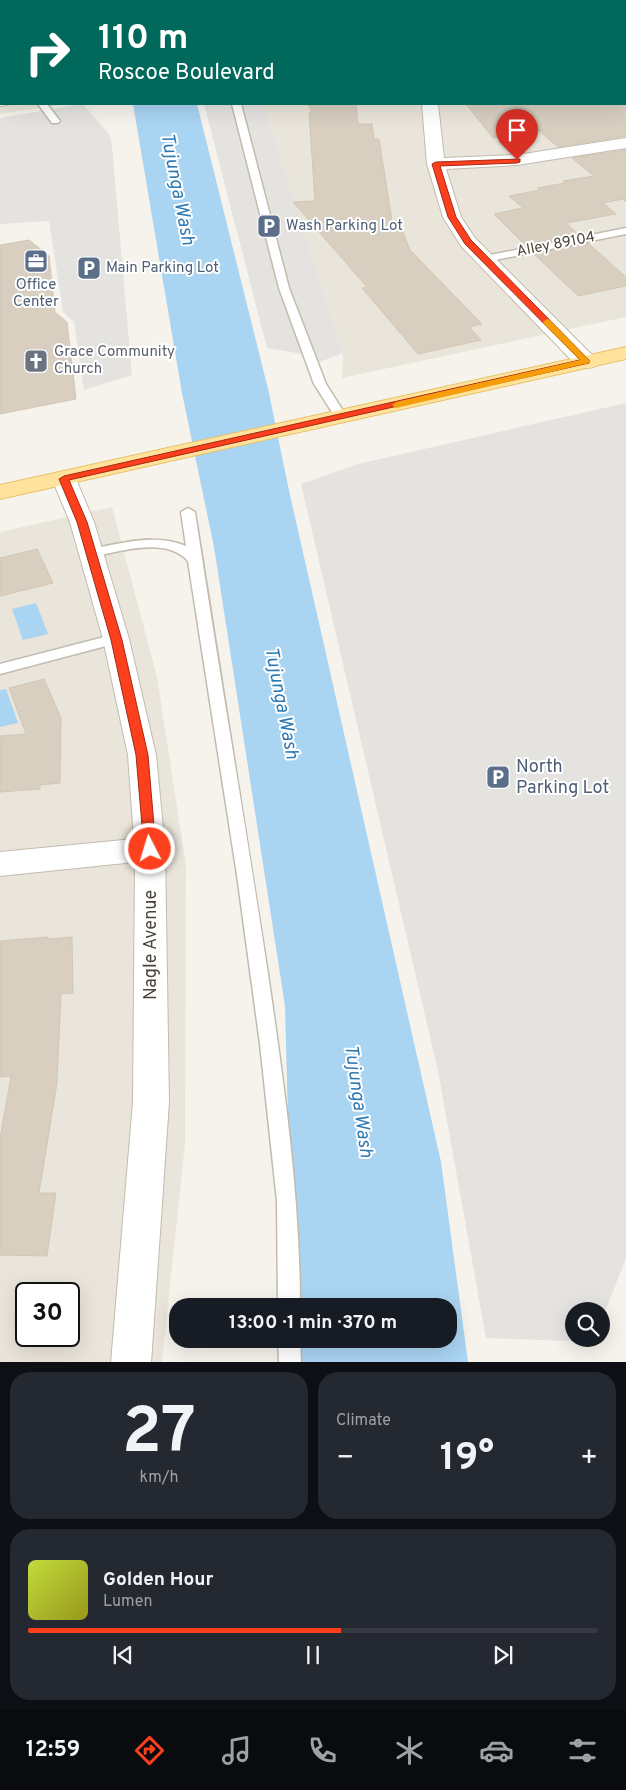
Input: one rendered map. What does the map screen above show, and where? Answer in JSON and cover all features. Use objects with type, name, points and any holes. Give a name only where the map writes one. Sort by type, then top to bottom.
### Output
[{"type":"main road","points":[[0,492],[626,353]]},
{"type":"street","points":[[430,105],[436,164],[452,217],[468,242],[586,362]]},
{"type":"street","points":[[436,164],[517,160],[626,143]]},
{"type":"street","name":"Nagle Avenue","points":[[64,479],[82,522],[116,640],[142,755],[150,849],[152,1102],[131,1362]]},
{"type":"street","points":[[0,864],[150,849]]},
{"type":"lane","points":[[43,105],[55,121]]},
{"type":"lane","points":[[236,105],[284,288],[320,384],[330,420]]},
{"type":"lane","name":"Alley 89104","points":[[485,259],[626,231]]},
{"type":"lane","points":[[188,512],[245,875],[269,1044],[287,1201],[289,1298]]},
{"type":"lane","points":[[91,553],[143,544],[164,544],[183,549],[195,560]]},
{"type":"lane","points":[[0,669],[116,640]]},
{"type":"lane","points":[[289,1348],[290,1362]]},
{"type":"shaded area","points":[[0,105],[58,105],[0,114]]},
{"type":"shaded area","name":"Main Parking Lot","points":[[84,105],[110,135],[132,375],[84,390],[74,322],[63,312],[49,221],[0,224],[0,118]]},
{"type":"shaded area","name":"Wash Parking Lot","points":[[204,105],[264,105],[343,353],[309,366],[302,354],[267,348]]},
{"type":"shaded area","points":[[264,105],[625,105],[626,317],[342,378],[343,353]]},
{"type":"shaded area","name":"North Parking Lot","points":[[626,403],[626,1258],[609,1302],[565,1302],[565,1341],[486,1338],[438,1071],[301,484],[358,464]]},
{"type":"shaded area","points":[[112,507],[157,677],[186,866],[185,1143],[162,1362],[0,1362],[0,532]]},
{"type":"water","name":"Tujunga Wash","points":[[133,105],[197,105],[269,393],[288,486],[441,1162],[468,1362],[294,1362],[294,1348],[457,1348],[457,1298],[293,1298],[285,1006],[214,547],[182,393]]},
{"type":"water","points":[[36,603],[48,634],[23,640],[12,609]]},
{"type":"water","points":[[6,689],[18,723],[0,727],[0,690]]},
{"type":"building","points":[[308,105],[356,105],[358,124],[372,124],[374,139],[379,139],[392,221],[398,220],[410,250],[482,324],[469,327],[481,340],[418,354],[362,288],[367,287],[293,202],[315,201],[309,113],[312,113]]},
{"type":"building","points":[[467,105],[626,105],[626,136],[558,147],[538,130],[493,138]]},
{"type":"building","points":[[626,150],[626,202],[623,199],[603,203],[616,214],[566,223],[579,235],[526,246],[494,214],[523,208],[509,196],[565,183],[563,181],[594,176],[572,158]]},
{"type":"building","name":"Grace Community Church","points":[[29,240],[49,256],[55,312],[67,322],[76,399],[0,414],[0,245]]},
{"type":"building","points":[[588,243],[626,277],[626,286],[578,296],[534,254]]},
{"type":"building","points":[[37,549],[53,583],[0,596],[0,558]]},
{"type":"building","points":[[44,679],[61,718],[60,783],[40,785],[40,789],[0,792],[0,736],[26,734],[9,688]]},
{"type":"building","points":[[48,937],[48,939],[72,937],[73,993],[61,994],[57,1083],[39,1193],[56,1193],[47,1256],[0,1255],[0,1138],[11,1076],[0,1077],[0,941]]},
{"type":"slow traffic","points":[[396,405],[586,362],[547,322]]},
{"type":"place","name":"Wash Parking Lot","points":[[269,226]]},
{"type":"place","name":"Office Center","points":[[36,261]]},
{"type":"place","name":"Main Parking Lot","points":[[89,268]]},
{"type":"place","name":"Grace Community Church","points":[[36,361]]},
{"type":"place","name":"North Parking Lot","points":[[498,777]]},
{"type":"route","points":[[150,849],[142,755],[116,640],[82,522],[64,479],[586,362],[468,242],[452,217],[444,197],[436,164],[517,160]]}]
